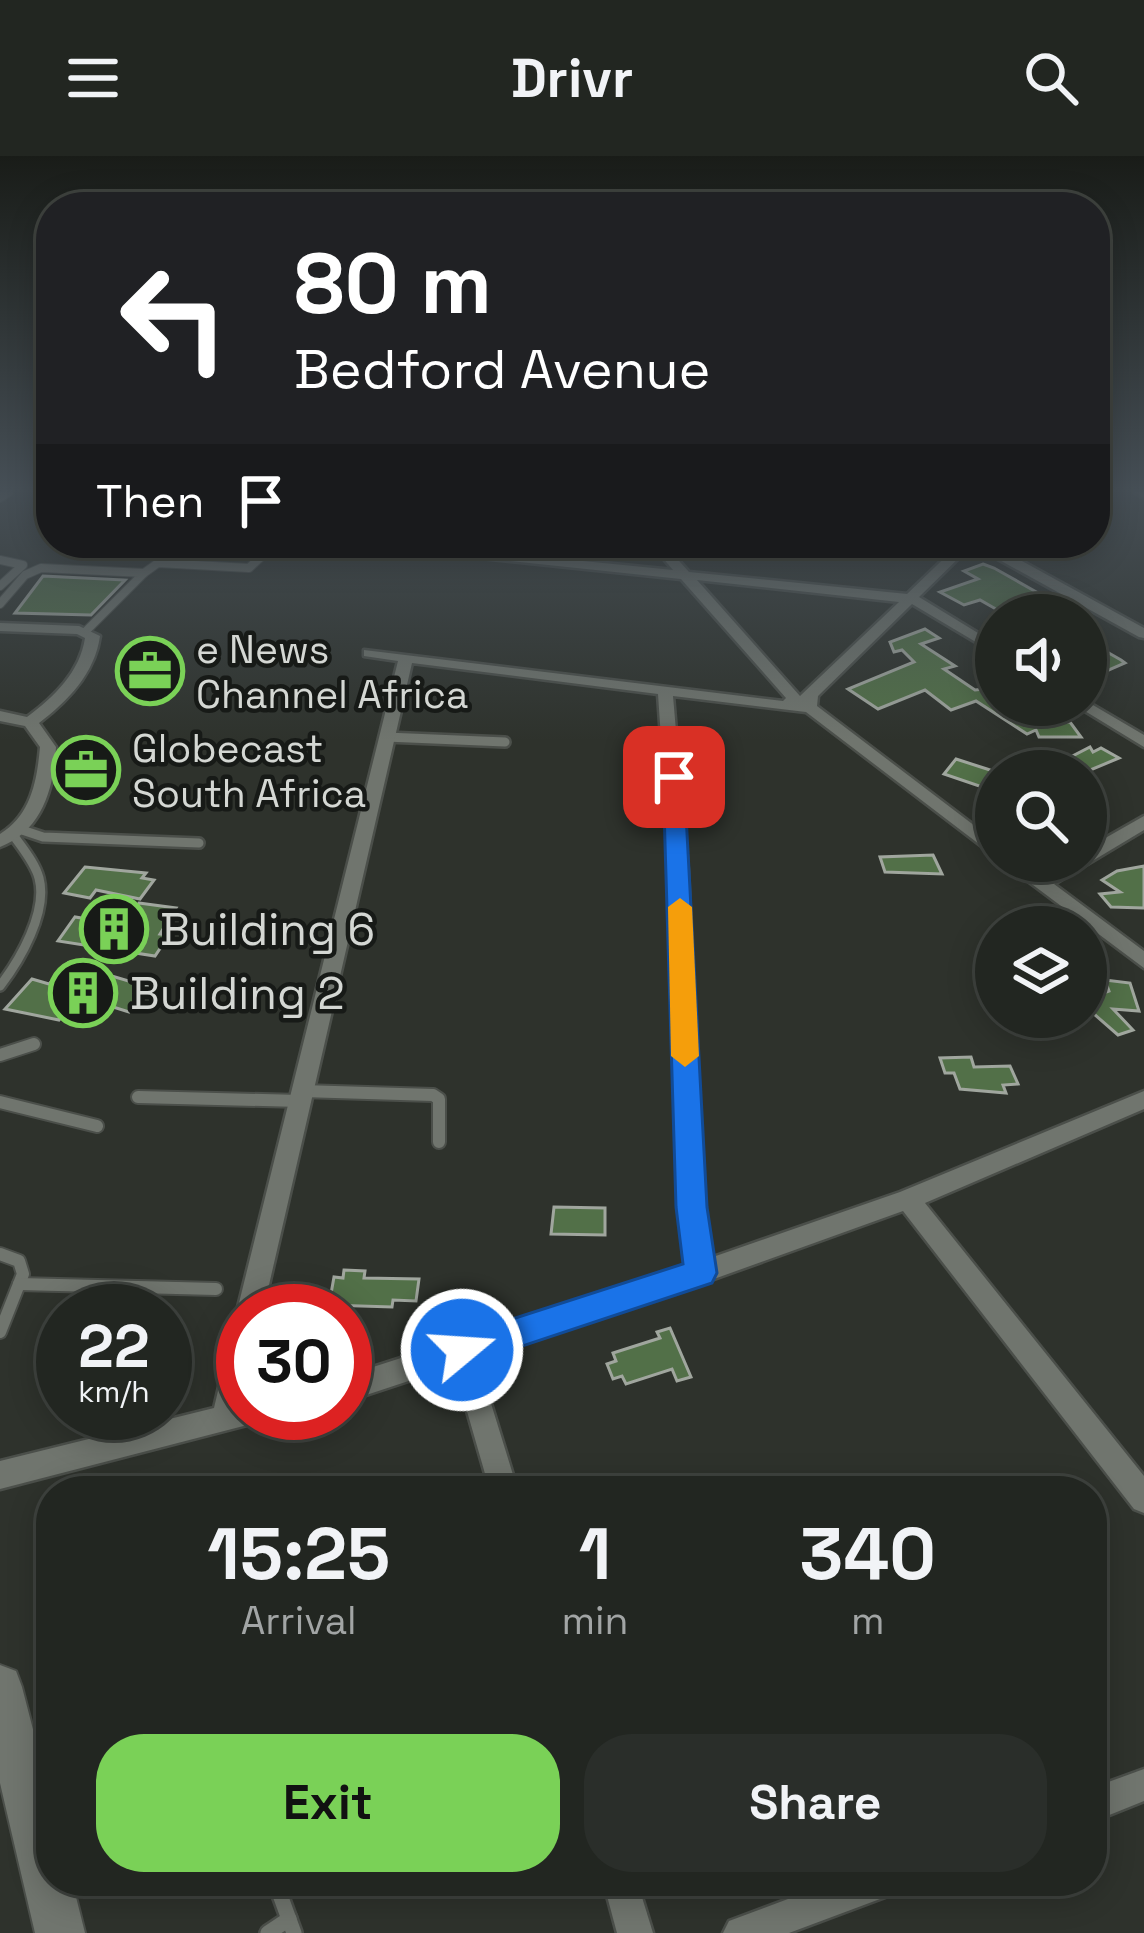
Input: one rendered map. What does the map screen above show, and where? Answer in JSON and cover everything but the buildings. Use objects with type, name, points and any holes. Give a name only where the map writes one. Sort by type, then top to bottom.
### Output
[{"type":"main road","points":[[0,1687],[36,1794]]},
{"type":"main road","points":[[54,1896],[60,1933]]},
{"type":"street","points":[[685,575],[913,599],[975,637]]},
{"type":"street","points":[[685,575],[801,703],[975,835]]},
{"type":"street","points":[[369,653],[801,703],[941,575]]},
{"type":"street","points":[[1032,575],[1144,634]]},
{"type":"street","points":[[0,627],[86,631],[94,643],[53,704],[30,722]]},
{"type":"street","points":[[256,1284],[406,657]]},
{"type":"street","points":[[665,689],[678,848],[693,1229],[700,1273]]},
{"type":"street","points":[[0,716],[30,722],[44,737],[47,761],[36,805],[12,835]]},
{"type":"street","points":[[1107,719],[1144,742]]},
{"type":"street","points":[[1107,844],[1144,822]]},
{"type":"street","points":[[1037,882],[1144,961]]},
{"type":"street","points":[[372,1380],[908,1199],[1144,1100]]},
{"type":"street","points":[[908,1199],[1144,1498]]},
{"type":"street","points":[[462,1350],[500,1476]]},
{"type":"street","points":[[0,1475],[216,1421]]},
{"type":"street","points":[[1107,1799],[1144,1785]]},
{"type":"street","points":[[624,1896],[635,1933]]},
{"type":"street","points":[[741,1933],[843,1896]]},
{"type":"lane","points":[[0,604],[25,575]]},
{"type":"lane","points":[[86,631],[142,575]]},
{"type":"lane","points":[[386,737],[505,742]]},
{"type":"lane","points":[[12,835],[199,843]]},
{"type":"lane","points":[[0,986],[23,953],[41,891],[37,872],[12,835]]},
{"type":"lane","points":[[0,1055],[34,1044]]},
{"type":"lane","points":[[138,1097],[434,1094],[439,1099],[440,1142]]},
{"type":"lane","points":[[0,1102],[97,1126]]},
{"type":"lane","points":[[0,1254],[19,1261],[23,1274],[0,1332]]},
{"type":"lane","points":[[19,1284],[216,1289]]},
{"type":"lane","points":[[268,1933],[291,1926],[280,1896]]},
{"type":"slow traffic","points":[[680,907],[685,1056]]},
{"type":"place","name":"e News Channel Africa","points":[[150,671]]},
{"type":"place","name":"Globecast South Africa","points":[[86,770]]},
{"type":"place","name":"Building 6","points":[[114,929]]},
{"type":"place","name":"Building 2","points":[[83,993]]},
{"type":"route","points":[[462,1350],[700,1273],[692,1207],[674,777]]}]
